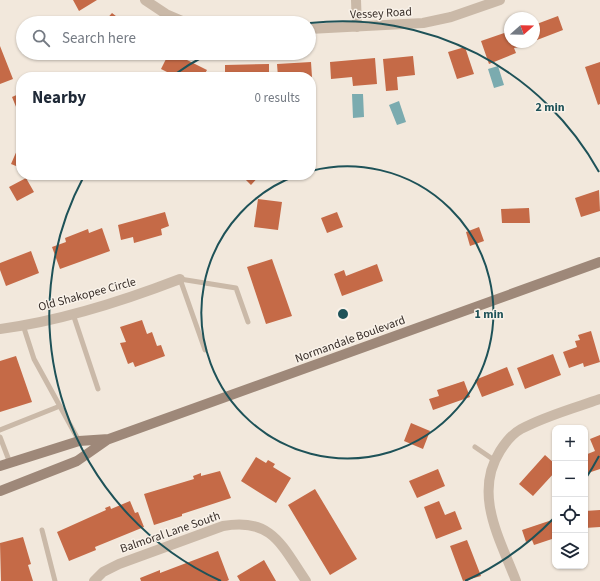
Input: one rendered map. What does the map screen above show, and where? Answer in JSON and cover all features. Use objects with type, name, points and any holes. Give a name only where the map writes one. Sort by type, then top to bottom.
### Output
[{"type":"main road","name":"Normandale Boulevard","points":[[0,491],[77,461],[109,439],[600,262]]},
{"type":"main road","name":"Normandale Boulevard","points":[[5,465],[79,441],[109,439]]},
{"type":"street","points":[[145,0],[171,16]]},
{"type":"street","points":[[356,0],[357,27]]},
{"type":"street","name":"Vessey Road","points":[[316,29],[423,23],[451,17],[500,0]]},
{"type":"street","name":"Old Shakopee Circle","points":[[0,329],[73,314],[158,288],[180,279]]},
{"type":"street","points":[[516,581],[492,517],[487,498],[488,478],[494,460],[505,444],[519,430],[536,422],[600,399]]},
{"type":"street","name":"Balmoral Lane South","points":[[94,581],[103,572],[118,564],[223,526],[237,524],[251,524],[265,530],[277,538],[306,581]]},
{"type":"lane","points":[[205,350],[180,279],[236,288],[248,322]]},
{"type":"lane","points":[[73,314],[98,389]]},
{"type":"lane","points":[[23,325],[34,359],[79,441]]},
{"type":"lane","points":[[0,430],[60,406]]},
{"type":"lane","points":[[0,438],[5,465]]},
{"type":"lane","points":[[475,447],[494,460]]},
{"type":"lane","points":[[42,530],[55,581]]},
{"type":"water","points":[[498,66],[504,85],[494,88],[488,69]]},
{"type":"water","points":[[352,94],[363,94],[364,117],[353,118]]},
{"type":"water","points":[[399,101],[406,122],[397,125],[389,105]]},
{"type":"building","points":[[73,0],[97,0],[79,11]]},
{"type":"building","points":[[558,16],[563,30],[540,39],[540,23]]},
{"type":"building","points":[[504,33],[504,48],[514,48],[516,53],[489,64],[481,41]]},
{"type":"building","points":[[0,46],[13,79],[0,84]]},
{"type":"building","points":[[465,47],[474,74],[457,79],[448,52]]},
{"type":"building","points":[[413,56],[415,75],[397,77],[398,90],[386,91],[383,59]]},
{"type":"building","points":[[375,58],[377,84],[353,86],[352,77],[331,79],[330,62]]},
{"type":"building","points":[[166,60],[187,60],[207,70],[206,72],[167,72],[161,69]]},
{"type":"building","points":[[311,62],[312,72],[278,72],[277,64]]},
{"type":"building","points":[[600,62],[600,104],[598,105],[585,67]]},
{"type":"building","points":[[269,64],[269,72],[225,72],[225,65]]},
{"type":"building","points":[[16,95],[16,107],[12,97]]},
{"type":"building","points":[[16,152],[16,166],[11,164]]},
{"type":"building","points":[[22,180],[27,180],[34,192],[17,201],[9,187]]},
{"type":"building","points":[[246,180],[256,180],[251,185]]},
{"type":"building","points":[[599,190],[600,211],[581,217],[575,198]]},
{"type":"building","points":[[258,199],[282,202],[278,230],[254,227]]},
{"type":"building","points":[[529,208],[530,223],[502,223],[501,209]]},
{"type":"building","points":[[165,212],[169,226],[161,229],[162,235],[134,243],[133,237],[121,240],[118,225]]},
{"type":"building","points":[[337,212],[343,227],[327,233],[321,218]]},
{"type":"building","points":[[479,227],[484,241],[470,246],[466,232]]},
{"type":"building","points":[[102,228],[110,251],[60,269],[52,247],[66,242],[65,238],[88,229],[89,233]]},
{"type":"building","points":[[31,251],[39,273],[6,286],[0,270],[0,263]]},
{"type":"building","points":[[272,259],[292,316],[266,324],[247,267]]},
{"type":"building","points":[[377,264],[383,281],[342,296],[334,274],[344,270],[346,276]]},
{"type":"building","points":[[142,320],[147,334],[152,332],[157,346],[161,345],[165,356],[135,367],[133,362],[128,364],[120,343],[126,342],[120,327]]},
{"type":"building","points":[[591,331],[600,362],[584,367],[583,363],[569,368],[563,352],[577,347],[575,341],[580,340],[578,335]]},
{"type":"building","points":[[553,354],[561,375],[525,389],[517,368]]},
{"type":"building","points":[[16,356],[32,402],[0,412],[0,361]]},
{"type":"building","points":[[507,367],[514,385],[482,397],[475,380]]},
{"type":"building","points":[[464,381],[470,397],[433,410],[429,399],[439,396],[437,390]]},
{"type":"building","points":[[411,423],[430,431],[423,449],[404,441]]},
{"type":"building","points":[[600,435],[600,469],[588,473],[588,454],[595,451],[590,439]]},
{"type":"building","points":[[545,455],[552,461],[552,475],[533,496],[519,484]]},
{"type":"building","points":[[256,457],[266,463],[268,460],[275,464],[273,467],[291,478],[276,503],[241,481]]},
{"type":"building","points":[[438,469],[445,486],[417,498],[409,481]]},
{"type":"building","points":[[220,471],[231,498],[154,525],[144,494],[194,479],[193,476],[201,473],[201,476]]},
{"type":"building","points":[[315,489],[357,559],[330,575],[288,505]]},
{"type":"building","points":[[130,501],[135,513],[138,512],[144,527],[95,547],[96,550],[69,561],[57,532],[106,510],[105,508],[110,506],[111,509]]},
{"type":"building","points":[[439,501],[445,515],[455,511],[462,529],[436,539],[424,507]]},
{"type":"building","points":[[600,510],[600,527],[588,528],[588,511]]},
{"type":"building","points":[[552,520],[552,539],[534,545],[532,540],[526,542],[522,530]]},
{"type":"building","points":[[23,537],[31,564],[28,565],[33,581],[1,581],[0,543]]},
{"type":"building","points":[[467,540],[481,576],[463,581],[450,546]]},
{"type":"building","points":[[218,551],[229,580],[227,581],[141,581],[140,578],[160,570],[160,573]]},
{"type":"building","points":[[264,560],[276,581],[240,581],[237,576]]}]
